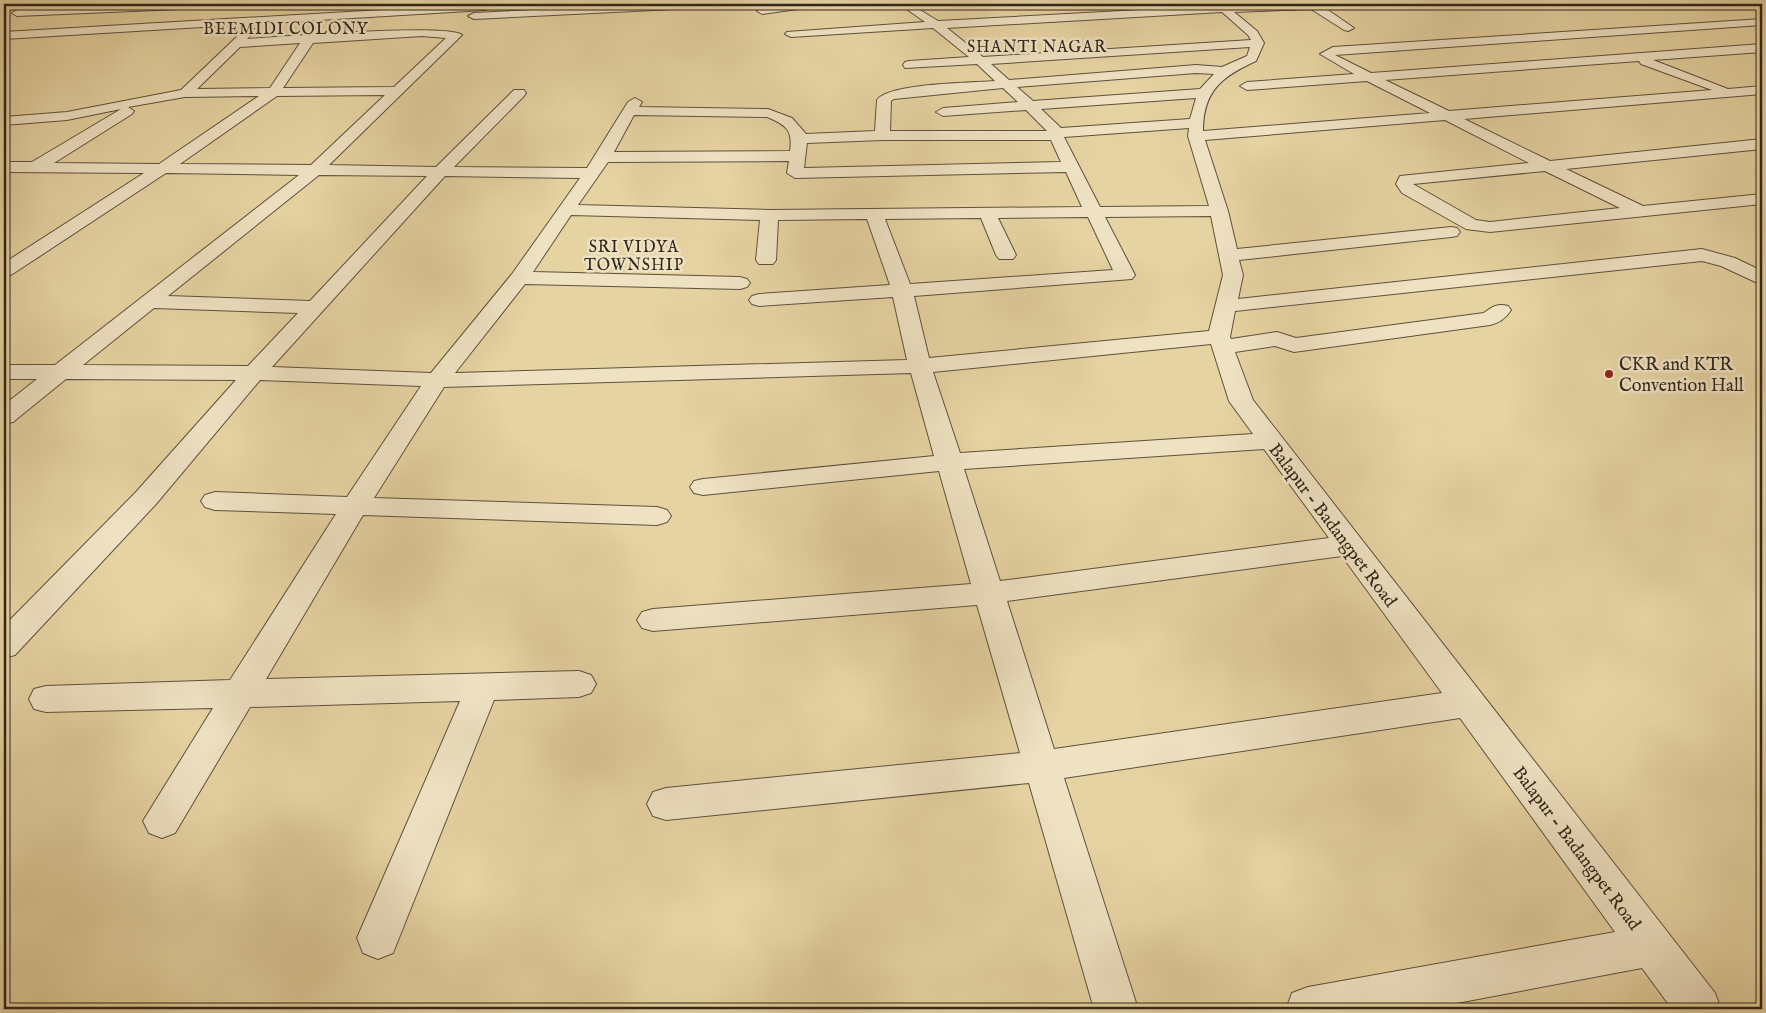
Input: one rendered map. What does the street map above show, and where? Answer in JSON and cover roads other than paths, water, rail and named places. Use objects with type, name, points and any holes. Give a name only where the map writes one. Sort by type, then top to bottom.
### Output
[{"type":"street","points":[[4,20],[33,4]]},
{"type":"street","points":[[159,37],[198,4]]},
{"type":"street","points":[[17,13],[212,4]]},
{"type":"street","points":[[4,36],[485,7],[495,4]]},
{"type":"street","points":[[423,10],[439,18],[675,8],[715,4]]},
{"type":"street","points":[[762,11],[794,5],[812,4]]},
{"type":"street","points":[[997,20],[1088,4]]},
{"type":"street","points":[[833,20],[787,30],[936,24],[1221,6],[1345,4]]},
{"type":"street","points":[[1313,5],[1348,28]]},
{"type":"street","points":[[759,300],[1125,276],[1070,167],[1056,134],[982,62],[954,42],[936,24],[907,9],[928,6]]},
{"type":"street","points":[[943,112],[1029,106],[1200,81],[1224,72],[1252,58],[1258,43],[1253,33],[1221,6]]},
{"type":"street","points":[[1108,14],[1124,24]]},
{"type":"street","points":[[408,44],[439,18]]},
{"type":"street","points":[[185,93],[239,43],[259,20]]},
{"type":"street","points":[[1641,212],[1549,164],[1327,57],[1326,54],[1333,51],[1762,22]]},
{"type":"street","points":[[4,417],[315,170],[456,35],[422,33],[239,43]]},
{"type":"street","points":[[1575,36],[1731,92],[1760,98]]},
{"type":"street","points":[[1146,38],[1200,81]]},
{"type":"street","points":[[4,270],[162,169],[273,92],[309,39]]},
{"type":"street","points":[[935,43],[974,40]]},
{"type":"street","points":[[909,65],[982,62],[1160,48],[1258,43]]},
{"type":"street","points":[[1247,86],[1762,48]]},
{"type":"street","points":[[882,135],[884,100],[889,96],[905,92],[1003,84],[1200,81]]},
{"type":"street","points":[[1200,81],[1197,135],[1219,211],[1233,274],[1221,342]]},
{"type":"street","points":[[6,121],[67,116],[185,93],[396,91]]},
{"type":"street","points":[[1197,135],[1731,92]]},
{"type":"street","points":[[4,646],[146,498],[254,373],[442,170],[519,94]]},
{"type":"street","points":[[800,139],[882,135],[1197,135],[1465,124],[1760,98]]},
{"type":"street","points":[[4,184],[36,167],[142,100]]},
{"type":"street","points":[[162,821],[355,506],[437,380],[519,278],[597,165],[632,106],[778,115],[798,131],[800,139],[795,173],[1070,167]]},
{"type":"street","points":[[1762,144],[1549,164],[1406,180],[1404,184],[1436,205],[1472,225],[1481,227],[1762,199]]},
{"type":"street","points":[[4,167],[442,170],[798,156]]},
{"type":"street","points":[[566,210],[769,215],[1219,211]]},
{"type":"street","points":[[987,213],[1006,255]]},
{"type":"street","points":[[874,214],[902,290],[920,366],[1116,1009]]},
{"type":"street","points":[[766,260],[769,215]]},
{"type":"street","points":[[1229,255],[1451,232]]},
{"type":"street","points":[[1228,306],[1702,254],[1714,256],[1762,279]]},
{"type":"street","points":[[1740,268],[1762,265]]},
{"type":"street","points":[[4,372],[254,373],[437,380],[920,366],[1276,339],[1294,345],[1490,319],[1501,310],[1481,294],[1486,290],[1658,270]]},
{"type":"street","points":[[519,278],[740,283]]},
{"type":"street","points":[[148,302],[316,307]]},
{"type":"street","name":"Balapur - Badangpet Road","points":[[1221,342],[1241,401],[1699,1009]]},
{"type":"street","points":[[703,487],[949,462],[1270,441]]},
{"type":"street","points":[[215,501],[657,516]]},
{"type":"street","points":[[653,620],[989,593],[1349,545]]},
{"type":"street","points":[[46,699],[483,685],[578,684]]},
{"type":"street","points":[[378,938],[483,685]]},
{"type":"street","points":[[666,804],[1042,766],[1467,703]]},
{"type":"street","points":[[1308,1009],[1650,946]]},
{"type":"place","name":"CKR and KTR Convention Hall","points":[[1609,374]]},
{"type":"district","name":"BEEMIDI COLONY","points":[[286,28]]},
{"type":"district","name":"SHANTI NAGAR","points":[[1037,46]]},
{"type":"district","name":"SRI VIDYA TOWNSHIP","points":[[634,255]]}]
